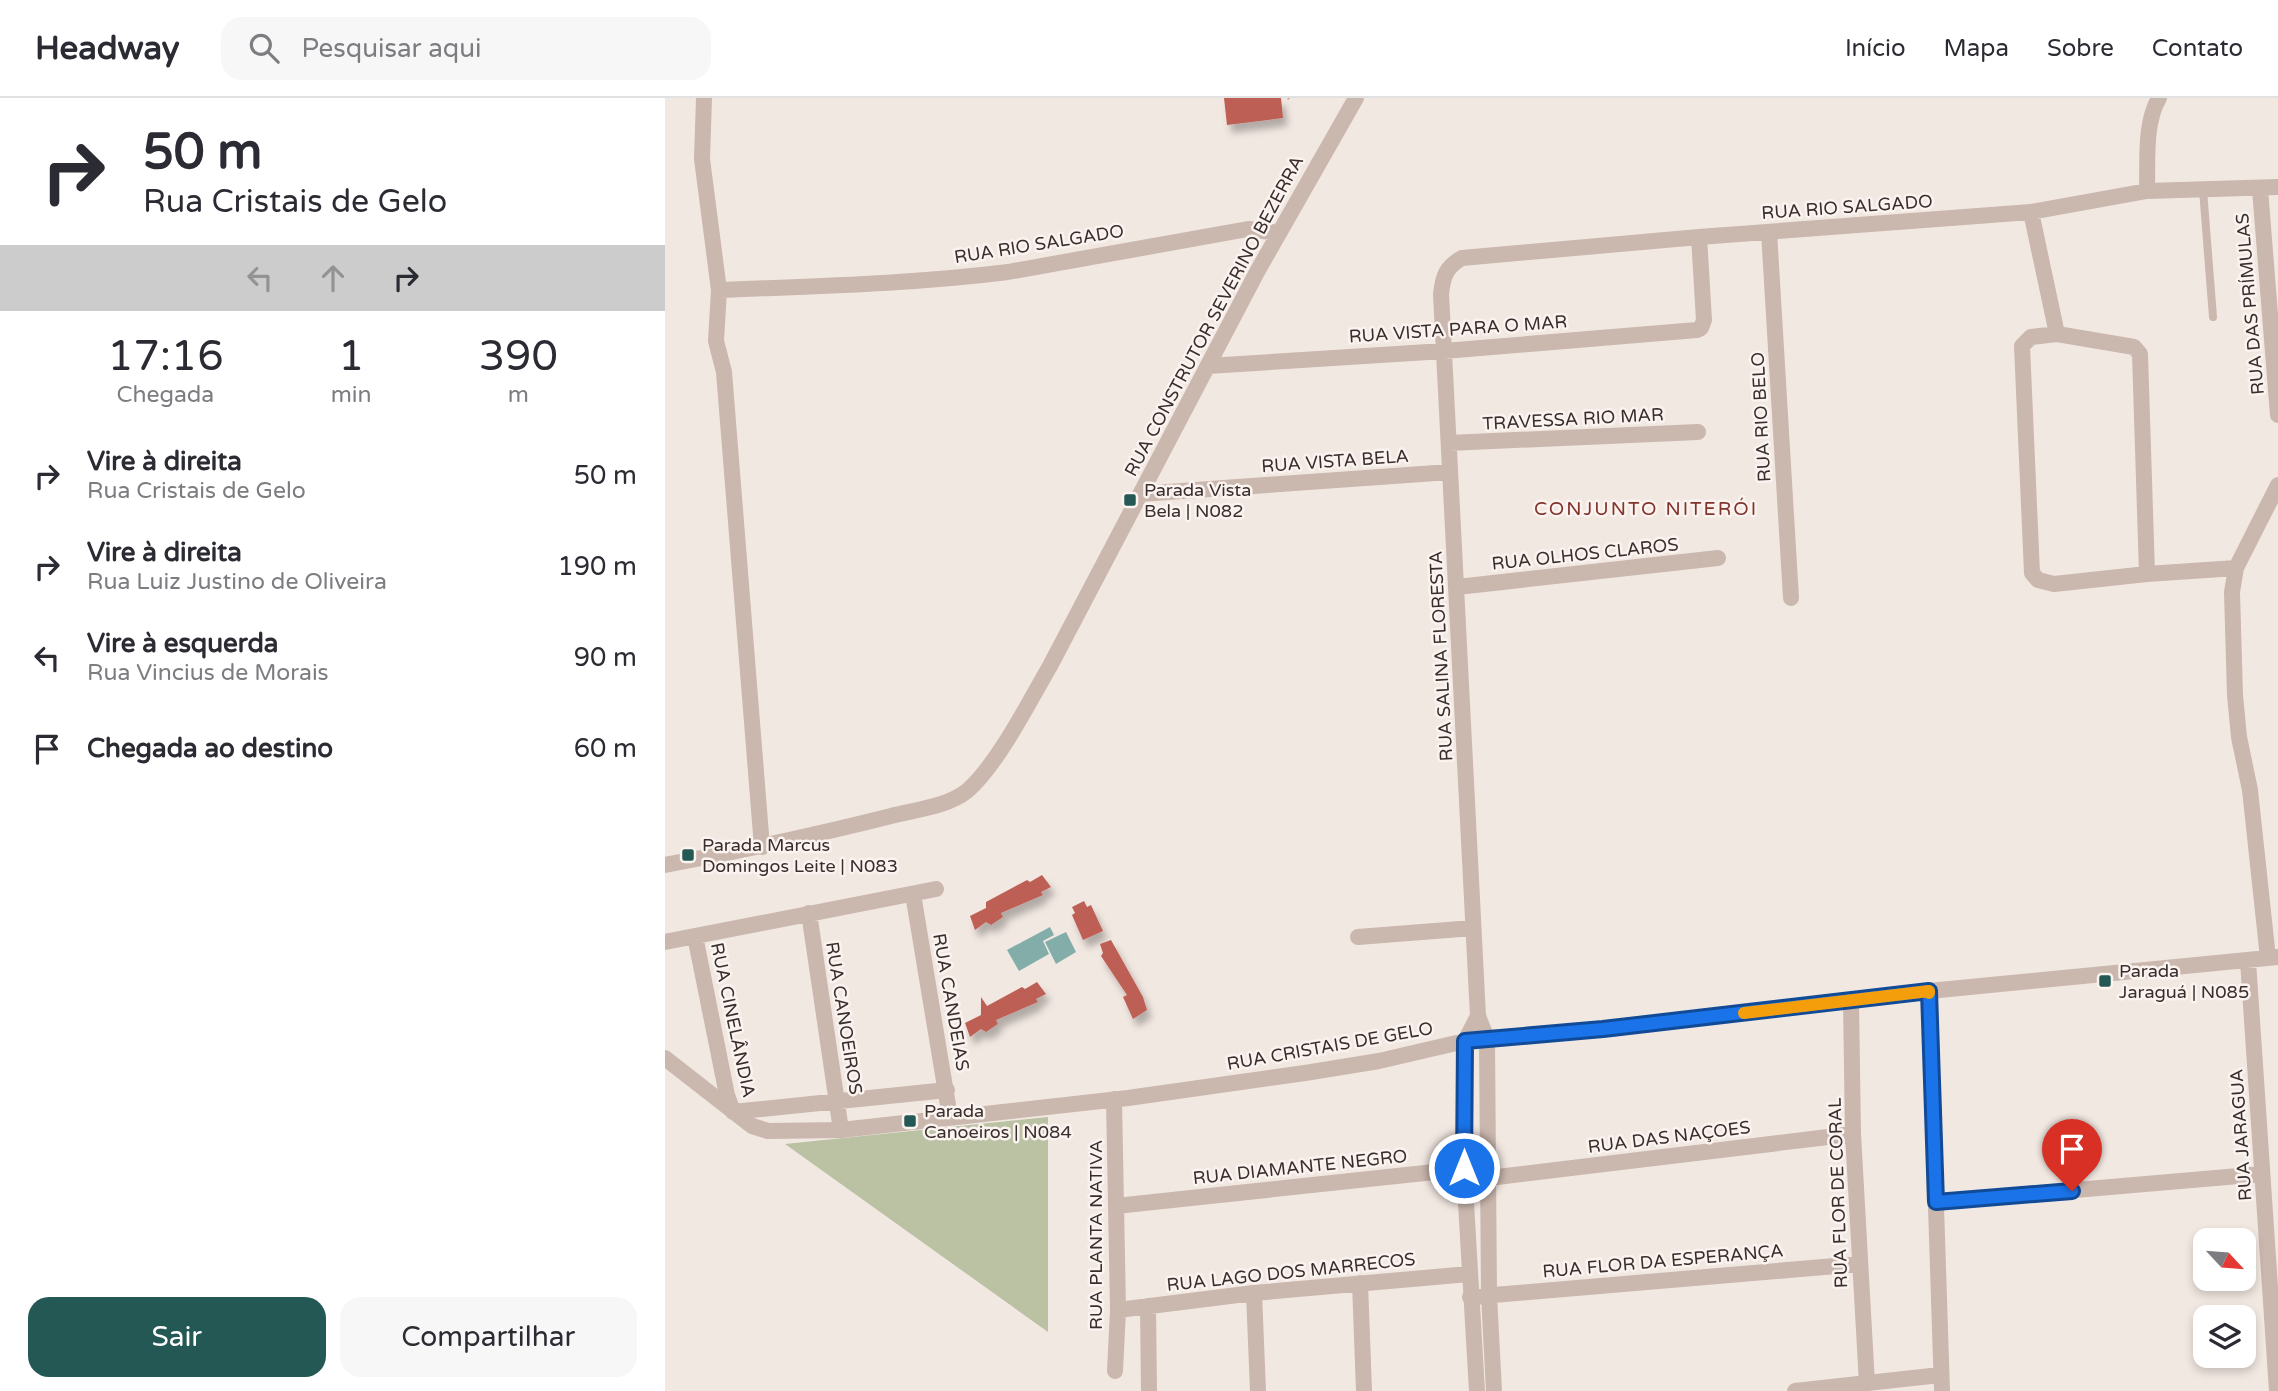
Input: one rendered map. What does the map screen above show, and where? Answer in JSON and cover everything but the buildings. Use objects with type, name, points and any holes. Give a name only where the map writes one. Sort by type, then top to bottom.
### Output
[{"type":"street","points":[[704,98],[703,172],[719,290],[716,341],[725,372],[762,847]]},
{"type":"street","name":"RUA CONSTRUTOR SEVERINO BEZERRA","points":[[665,865],[762,847],[941,803],[966,791],[991,762],[1018,721],[1279,233],[1356,98]]},
{"type":"street","points":[[2147,191],[2150,122],[2159,98]]},
{"type":"street","name":"RUA RIO SALGADO","points":[[1441,294],[1443,276],[1450,265],[1462,258],[2031,212],[2147,191],[2278,187]]},
{"type":"street","name":"RUA DAS PRÍMULAS","points":[[2260,189],[2278,415]]},
{"type":"street","points":[[2031,212],[2057,334]]},
{"type":"street","name":"RUA RIO SALGADO","points":[[719,290],[974,276],[1248,229],[1279,233]]},
{"type":"street","name":"RUA RIO BELO","points":[[1769,232],[1791,598]]},
{"type":"street","name":"RUA VISTA PARA O MAR","points":[[1208,366],[1444,351],[1697,330],[1701,328],[1704,320],[1699,237]]},
{"type":"street","name":"RUA SALINA FLORESTA","points":[[1441,294],[1478,1016]]},
{"type":"street","points":[[2147,575],[2140,354],[2134,348],[2057,334],[2031,337],[2022,346],[2032,573],[2038,580],[2054,584],[2236,568]]},
{"type":"street","name":"TRAVESSA RIO MAR","points":[[1449,443],[1698,432]]},
{"type":"street","name":"RUA VISTA BELA","points":[[1140,494],[1450,472]]},
{"type":"street","points":[[2273,957],[2250,790],[2239,737],[2232,592],[2236,568],[2278,485]]},
{"type":"street","name":"RUA OLHOS CLAROS","points":[[1457,587],[1718,558]]},
{"type":"street","points":[[665,942],[936,889]]},
{"type":"street","name":"RUA CANDEIAS","points":[[913,894],[950,1116]]},
{"type":"street","name":"RUA CANOEIROS","points":[[809,913],[841,1130]]},
{"type":"street","points":[[1358,937],[1473,928]]},
{"type":"street","name":"RUA CINELÂNDIA","points":[[695,936],[727,1095],[733,1111]]},
{"type":"street","name":"RUA CRISTAIS DE GELO","points":[[665,1058],[752,1126],[768,1131],[841,1130],[1114,1099],[1379,1061],[1465,1041],[1603,1029],[1929,991],[2273,957]]},
{"type":"street","name":"RUA JARAGUA","points":[[2248,961],[2277,1391]]},
{"type":"street","points":[[1795,1391],[1867,1384],[1941,1383],[1929,991]]},
{"type":"street","name":"RUA FLOR DE CORAL","points":[[1851,1000],[1853,1134],[1867,1384]]},
{"type":"street","points":[[1478,1016],[1487,1039],[1489,1295],[1493,1391]]},
{"type":"street","points":[[1476,1391],[1464,1168],[1465,1041],[1478,1016]]},
{"type":"street","points":[[733,1111],[947,1090]]},
{"type":"street","name":"RUA PLANTA NATIVA","points":[[1114,1099],[1118,1310],[1115,1371]]},
{"type":"street","name":"RUA DAS NAÇOES","points":[[1489,1172],[1853,1134]]},
{"type":"street","name":"RUA DIAMANTE NEGRO","points":[[1116,1206],[1464,1168],[1489,1172]]},
{"type":"street","points":[[1936,1202],[2262,1174]]},
{"type":"street","name":"RUA FLOR DA ESPERANÇA","points":[[1470,1297],[1859,1264]]},
{"type":"street","name":"RUA LAGO DOS MARRECOS","points":[[1118,1310],[1254,1293],[1469,1274]]},
{"type":"street","points":[[1360,1283],[1364,1391]]},
{"type":"street","points":[[1254,1293],[1258,1391]]},
{"type":"street","points":[[1148,1306],[1149,1391]]},
{"type":"lane","points":[[2203,190],[2213,317]]},
{"type":"green space","points":[[1048,1117],[1048,1332],[785,1144]]},
{"type":"water","points":[[1050,927],[1054,935],[1043,941],[1049,954],[1019,971],[1007,950]]},
{"type":"water","points":[[1066,932],[1076,952],[1056,964],[1045,942]]},
{"type":"slow traffic","points":[[1744,1013],[1929,993]]},
{"type":"place","name":"Parada Vista Bela | N082","points":[[1130,500]]},
{"type":"place","name":"Parada Marcus Domingos Leite | N083","points":[[688,855]]},
{"type":"place","name":"Parada Jaraguá | N085","points":[[2105,981]]},
{"type":"place","name":"Parada Canoeiros | N084","points":[[910,1121]]},
{"type":"district","name":"CONJUNTO NITERÓI","points":[[1646,508]]},
{"type":"route","points":[[1464,1168],[1465,1041],[1603,1029],[1929,991],[1936,1202],[2072,1191]]}]
